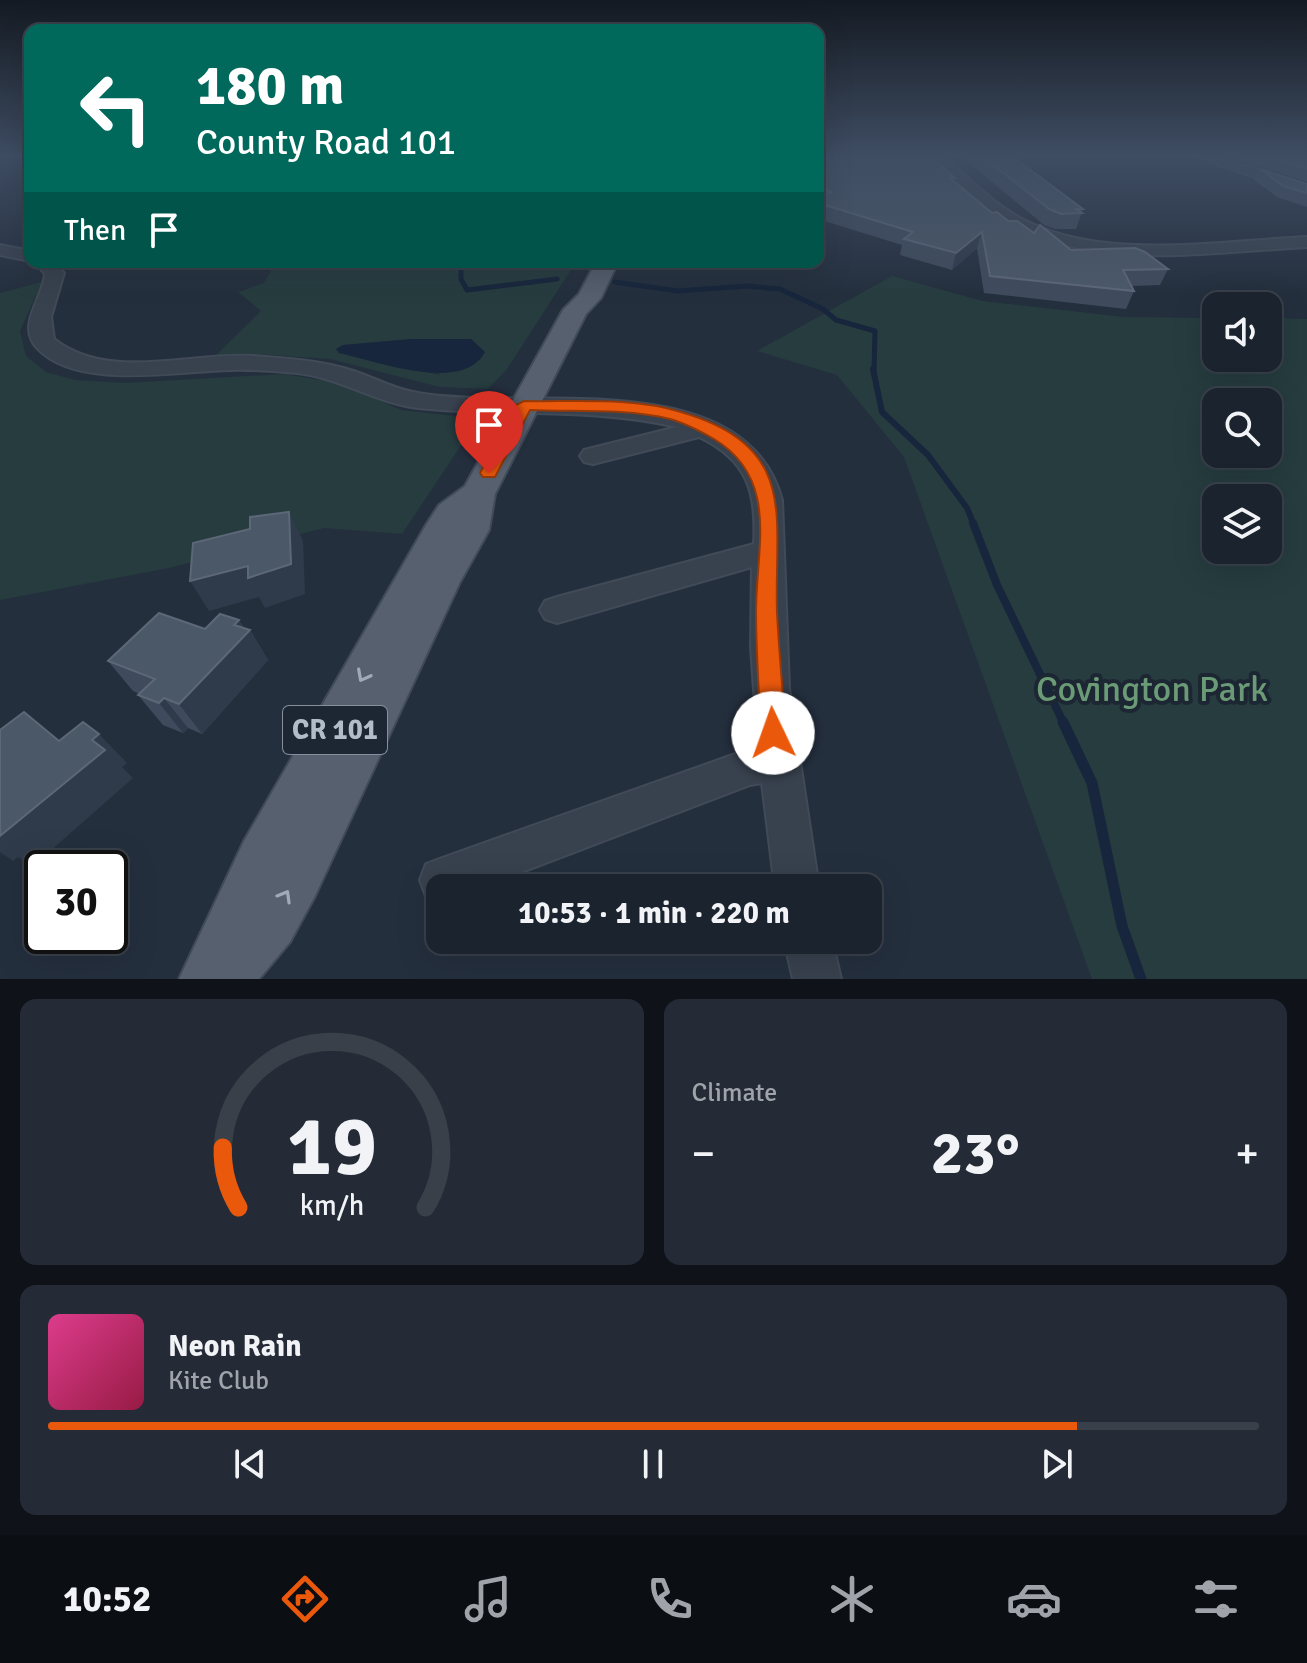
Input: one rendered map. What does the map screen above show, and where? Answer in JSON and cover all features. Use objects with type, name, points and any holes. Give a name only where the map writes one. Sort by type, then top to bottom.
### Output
[{"type":"main road","name":"CR 101","points":[[575,310],[573,295],[584,268]]},
{"type":"main road","name":"CR 101","points":[[209,979],[263,860],[439,534],[451,514],[478,494],[575,310],[589,298],[604,268]]},
{"type":"main road","name":"CR 101","points":[[220,979],[270,922],[296,877],[443,578],[472,529],[479,513],[478,494]]},
{"type":"street","points":[[989,203],[1024,228],[1060,241],[1095,247],[1130,249],[1307,242]]},
{"type":"street","points":[[0,250],[24,255]]},
{"type":"street","points":[[50,268],[55,273],[56,283],[39,322],[40,334],[47,345],[80,362],[135,369],[213,362],[282,366],[346,375],[410,399],[643,409],[677,416],[706,427],[733,443],[754,465],[766,490],[770,518],[767,611],[778,762],[795,874]]},
{"type":"street","points":[[593,456],[706,427]]},
{"type":"street","points":[[557,610],[730,560],[769,553]]},
{"type":"street","points":[[458,874],[741,769],[778,762]]},
{"type":"street","points":[[811,954],[817,979]]},
{"type":"green space","points":[[273,268],[572,268],[507,369],[488,389],[440,387],[330,359],[253,354],[215,356],[261,311],[238,292],[264,283]],"holes":[[[412,339],[440,375],[339,353],[336,349],[344,345]]]},
{"type":"green space","name":"Covington Park","points":[[892,276],[982,301],[1124,317],[1202,318],[1202,372],[1282,372],[1282,318],[1307,319],[1307,979],[1092,979],[904,457],[837,375],[757,351]]},
{"type":"green space","points":[[42,282],[20,331],[26,356],[46,372],[75,380],[125,383],[283,374],[340,383],[401,410],[472,418],[470,432],[402,534],[324,528],[169,568],[0,600],[0,293]]},
{"type":"water","points":[[412,339],[471,339],[485,352],[474,364],[458,371],[439,373],[396,367],[339,353],[336,349],[343,345]]},
{"type":"building","points":[[824,203],[980,203],[992,213],[997,212],[1008,221],[1017,221],[1034,233],[1040,225],[1071,250],[1135,248],[1168,269],[1123,270],[1134,291],[990,276],[982,232],[956,253],[904,239],[913,232]]},
{"type":"building","points":[[1041,203],[1075,203],[1083,209],[1076,209],[1082,213],[1061,214]]},
{"type":"building","points":[[289,512],[291,564],[248,578],[248,566],[190,581],[193,543],[250,529],[250,517]]},
{"type":"building","points":[[159,613],[205,629],[220,614],[239,620],[234,625],[250,630],[179,704],[164,698],[159,703],[138,695],[155,679],[108,661]]},
{"type":"building","points":[[24,712],[59,741],[83,722],[99,734],[92,740],[105,750],[0,836],[0,730]]},
{"type":"waterway","points":[[461,268],[461,279],[467,290],[557,279]]},
{"type":"waterway","points":[[615,282],[678,291],[746,286],[780,289],[823,309],[836,320],[875,331],[874,371]]},
{"type":"waterway","points":[[873,369],[882,412],[928,455],[967,508],[974,525]]},
{"type":"waterway","points":[[973,523],[997,585],[1064,724]]},
{"type":"waterway","points":[[1063,722],[1092,783],[1122,926],[1141,979]]},
{"type":"route","points":[[489,473],[524,405],[643,409],[677,416],[706,427],[733,443],[754,465],[766,490],[770,518],[767,611],[773,733]]}]
